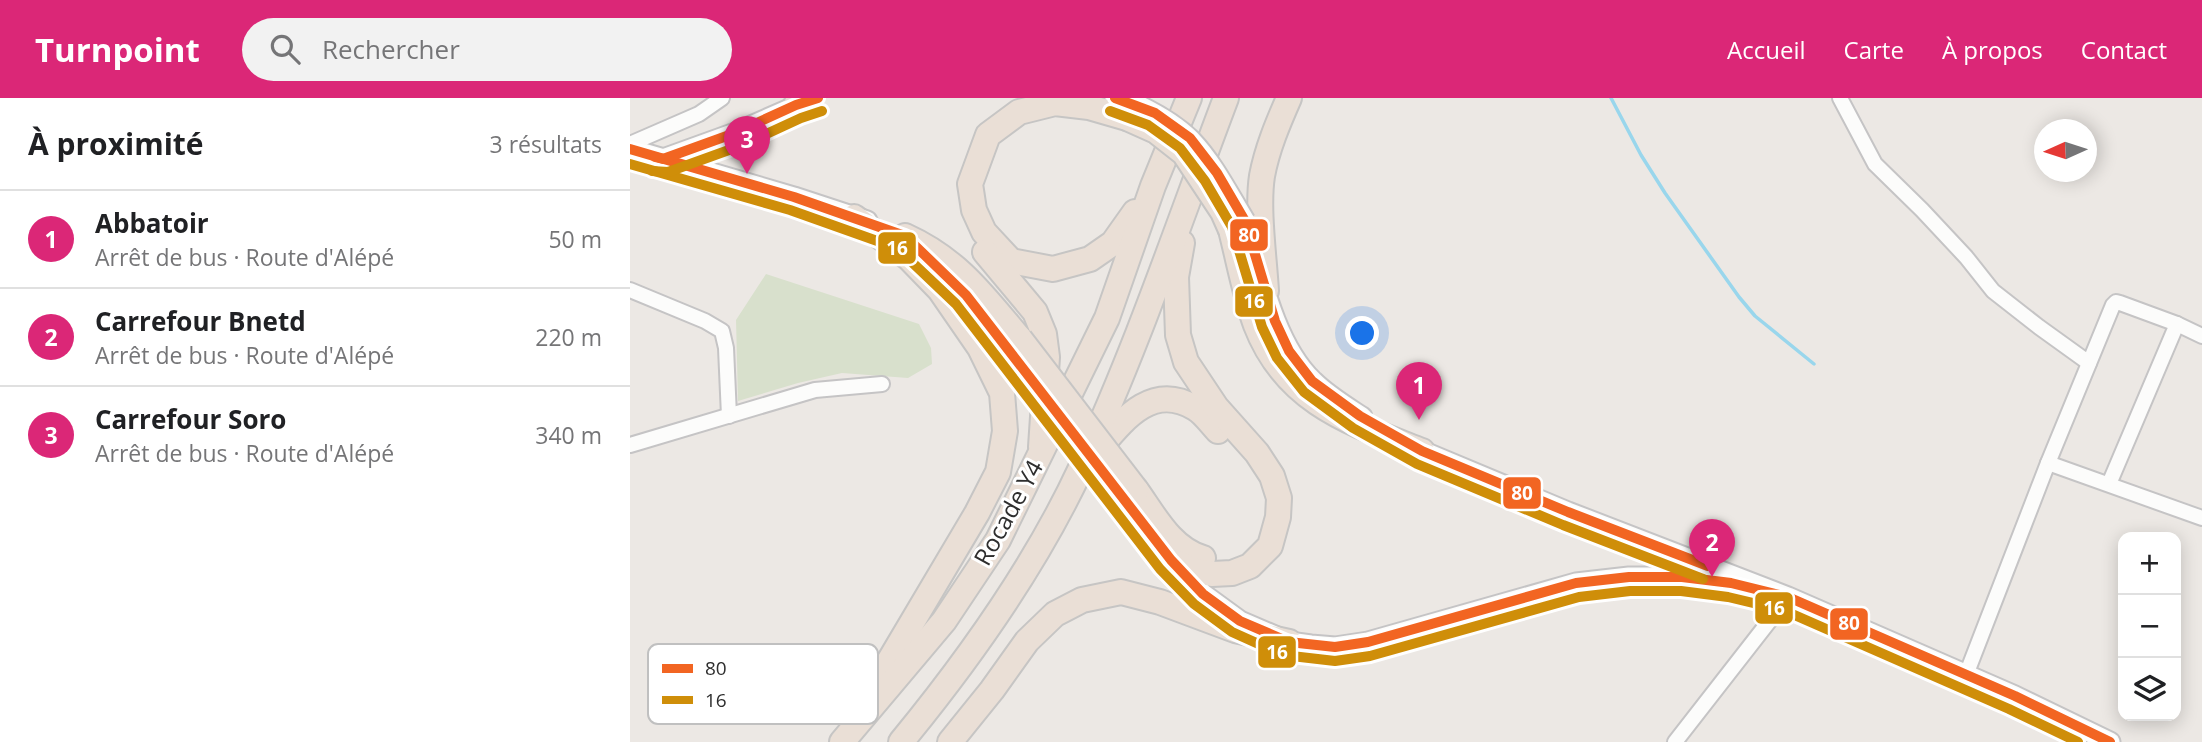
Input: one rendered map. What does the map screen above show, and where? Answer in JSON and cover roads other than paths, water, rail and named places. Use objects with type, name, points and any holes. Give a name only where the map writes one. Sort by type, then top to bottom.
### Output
[{"type":"highway","points":[[1023,98],[980,129],[966,151],[959,175],[965,214],[972,232],[994,265],[1035,312],[1044,334],[1047,357],[1040,457]]},
{"type":"highway","name":"Rocade Y4","points":[[878,699],[944,621],[998,540],[1107,318],[1153,186],[1189,98]]},
{"type":"highway","name":"Rocade Y4","points":[[901,742],[975,647],[1030,564],[1080,469],[1132,346],[1226,98]]},
{"type":"highway","points":[[1266,290],[1261,209],[1262,176],[1275,132],[1289,98]]},
{"type":"highway","points":[[1153,186],[1113,243],[1090,259],[1053,268],[1011,261],[984,232],[974,210],[970,184],[988,135],[1019,112],[1055,103],[1126,107],[1184,153],[1223,212],[1238,226],[1255,323],[1270,357],[1295,386],[1322,407],[1352,423],[1422,451]]},
{"type":"highway","points":[[1171,560],[1195,571],[1212,574],[1232,573],[1250,566],[1270,547],[1278,517],[1279,498],[1272,476],[1257,453],[1216,407],[1186,362],[1178,335],[1176,277],[1192,187]]},
{"type":"highway","points":[[854,217],[909,258],[940,290],[980,348],[1002,393],[1005,431],[998,472],[977,513],[878,680]]},
{"type":"highway","points":[[905,236],[948,260],[980,291],[1014,343],[1131,496],[1175,543],[1193,556],[1211,561],[1243,555],[1258,538],[1264,518],[1263,495],[1257,476],[1197,409],[1182,402],[1166,400],[1144,403],[1128,415],[1080,469]]},
{"type":"highway","points":[[950,742],[1027,641],[1055,614],[1082,600],[1121,593],[1160,602],[1235,630],[1289,642]]},
{"type":"highway","points":[[841,742],[852,724]]},
{"type":"highway","name":"Rocade Y4","points":[[841,742],[856,724]]},
{"type":"main road","points":[[663,159],[735,133],[807,100]]},
{"type":"main road","points":[[630,147],[794,197],[905,236]]},
{"type":"main road","points":[[1238,226],[1289,351],[1312,380],[1360,416],[1422,451],[1568,512],[1788,597],[2110,742]]},
{"type":"main road","points":[[1131,496],[1171,560],[1203,594],[1240,621],[1289,642],[1335,647],[1368,642],[1576,583],[1629,577],[1682,577],[1731,583],[1788,597]]},
{"type":"street","points":[[630,147],[699,114],[722,98]]},
{"type":"street","points":[[1840,98],[1875,164],[1966,257],[1993,291],[2089,363]]},
{"type":"street","points":[[630,290],[705,321],[722,331],[726,348],[729,416]]},
{"type":"street","points":[[1966,675],[2048,463],[2116,302],[2202,336]]},
{"type":"street","points":[[2109,484],[2177,324]]},
{"type":"street","points":[[630,445],[815,390],[882,384]]},
{"type":"street","points":[[2048,463],[2201,513]]},
{"type":"street","points":[[1675,742],[1788,597]]},
{"type":"waterway","points":[[1611,98],[1665,193],[1739,297],[1755,316],[1814,364]]},
{"type":"place","name":"Carrefour Soro","points":[[747,174]]},
{"type":"place","name":"Abbatoir","points":[[1419,420]]},
{"type":"place","name":"Carrefour Bnetd","points":[[1712,577]]}]
